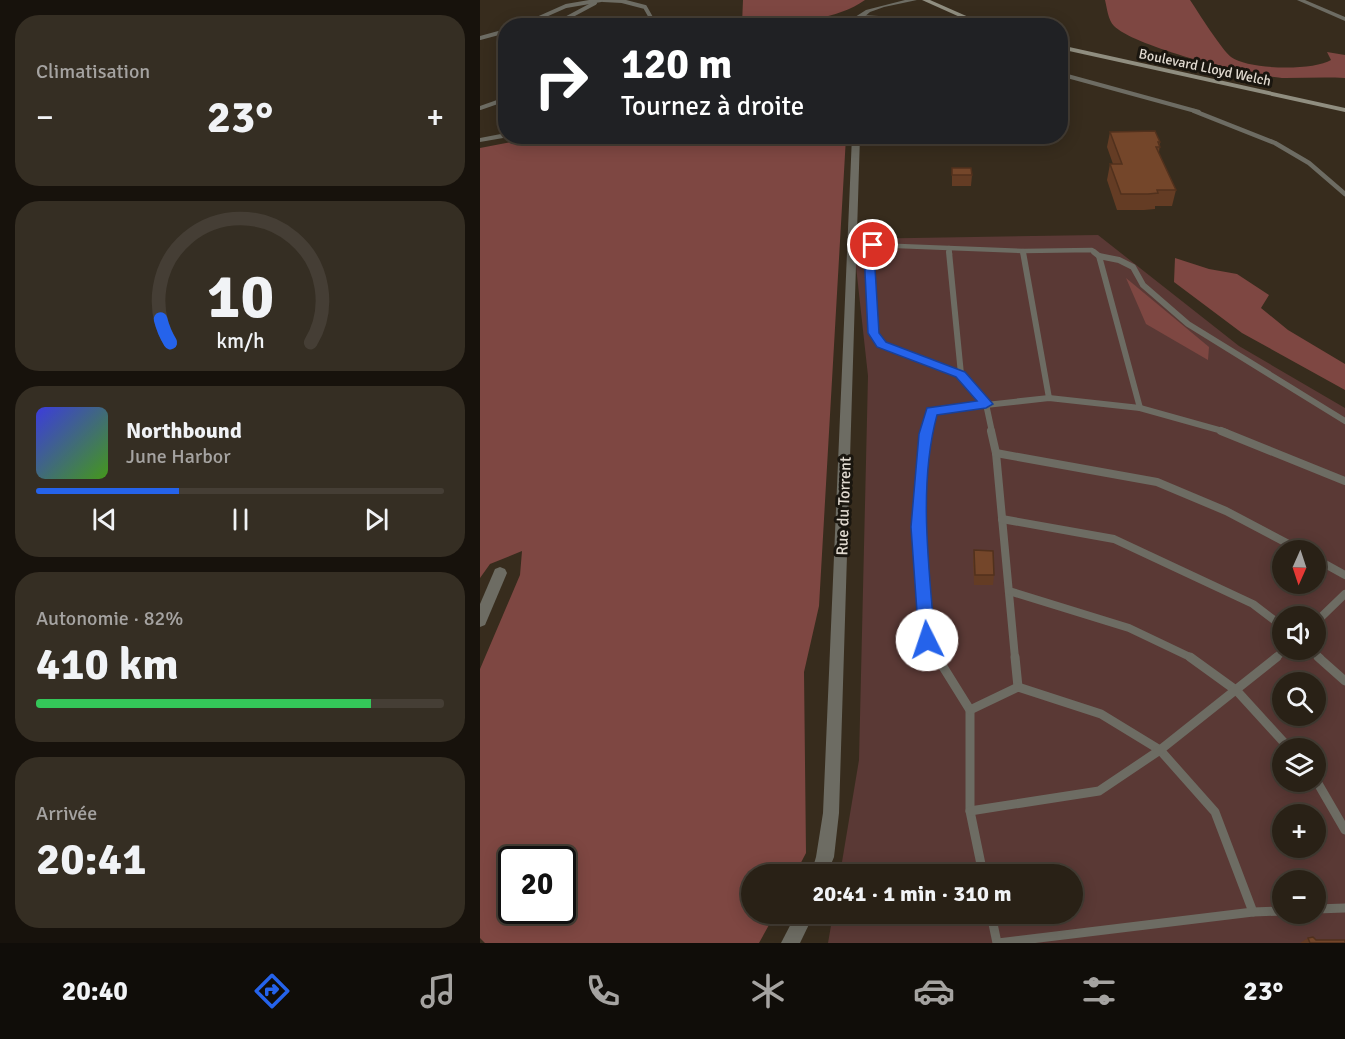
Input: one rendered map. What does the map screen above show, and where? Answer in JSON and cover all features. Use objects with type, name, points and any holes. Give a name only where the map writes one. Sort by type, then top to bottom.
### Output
[{"type":"main road","points":[[925,0],[967,18]]},
{"type":"main road","name":"Boulevard Lloyd Welch","points":[[1068,49],[1345,110]]},
{"type":"street","points":[[860,17],[868,11],[883,6],[914,0]]},
{"type":"street","points":[[1300,0],[1345,19]]},
{"type":"street","points":[[480,140],[498,137]]},
{"type":"street","name":"Rue du Torrent","points":[[823,864],[831,813],[856,144]]},
{"type":"street","points":[[480,621],[500,573]]},
{"type":"street","points":[[790,943],[800,924]]},
{"type":"lane","points":[[539,18],[566,6],[602,0],[621,1],[645,7],[651,18]]},
{"type":"lane","points":[[567,18],[602,0]]},
{"type":"lane","points":[[860,17],[879,18]]},
{"type":"lane","points":[[480,38],[498,33]]},
{"type":"lane","points":[[1068,76],[1208,115],[1260,136],[1304,160],[1345,195]]},
{"type":"lane","points":[[480,108],[498,102]]},
{"type":"lane","points":[[1018,687],[996,453],[986,404],[961,374],[881,345],[874,333],[869,252],[873,245],[1023,251],[1092,250],[1099,256],[1119,260],[1133,267],[1143,285],[1188,324],[1345,421]]},
{"type":"lane","points":[[949,248],[961,374]]},
{"type":"lane","points":[[1023,251],[1049,399]]},
{"type":"lane","points":[[1099,256],[1140,408]]},
{"type":"lane","points":[[981,864],[970,812],[970,710],[927,640],[918,527],[925,434],[931,411],[1049,399],[1140,408],[1229,433],[1345,481]]},
{"type":"lane","points":[[996,453],[1157,482],[1226,510],[1282,540]]},
{"type":"lane","points":[[1002,519],[1114,539],[1253,604],[1272,618]]},
{"type":"lane","points":[[1326,565],[1345,575]]},
{"type":"lane","points":[[1009,591],[1106,617],[1175,646],[1237,690],[1279,738]]},
{"type":"lane","points":[[1326,612],[1345,594]]},
{"type":"lane","points":[[970,812],[1099,791],[1160,750],[1273,660]]},
{"type":"lane","points":[[1322,660],[1345,681]]},
{"type":"lane","points":[[970,710],[1018,687],[1101,714],[1160,750],[1215,812],[1253,912]]},
{"type":"lane","points":[[1323,792],[1345,830]]},
{"type":"lane","points":[[1326,909],[1345,908]]},
{"type":"lane","points":[[993,924],[998,943],[1272,911]]},
{"type":"shaded area","points":[[743,0],[865,0],[852,8],[817,18],[742,18]]},
{"type":"shaded area","points":[[1105,0],[1190,0],[1231,57],[1252,64],[1281,68],[1322,64],[1331,60],[1327,52],[1345,55],[1345,78],[1285,78],[1195,60],[1145,43],[1114,26]]},
{"type":"shaded area","points":[[501,144],[846,144],[819,606],[804,672],[806,853],[800,864],[741,864],[741,924],[769,924],[759,943],[485,943],[480,938],[480,669],[520,575],[522,551],[490,564],[480,578],[480,148]]},
{"type":"shaded area","points":[[1098,235],[1239,346],[1345,408],[1345,943],[828,943],[831,924],[1083,924],[1083,864],[842,864],[859,760],[868,376],[853,239]]},
{"type":"shaded area","points":[[1175,258],[1209,269],[1237,274],[1269,295],[1261,308],[1288,330],[1345,364],[1345,390],[1242,333],[1174,282]]},
{"type":"shaded area","points":[[1126,278],[1209,347],[1208,360],[1146,324]]},
{"type":"building","points":[[1155,131],[1160,142],[1158,142],[1160,147],[1156,147],[1176,190],[1157,190],[1158,193],[1148,194],[1121,194],[1110,164],[1122,164],[1110,132]]},
{"type":"building","points":[[952,168],[971,168],[972,175],[952,175]]},
{"type":"building","points":[[974,550],[993,551],[994,575],[975,575]]},
{"type":"building","points":[[1313,937],[1316,940],[1345,940],[1345,943],[1310,943],[1308,938]]},
{"type":"route","points":[[873,245],[869,252],[874,333],[881,345],[961,374],[986,404],[931,411],[925,434],[918,527],[927,640]]}]
